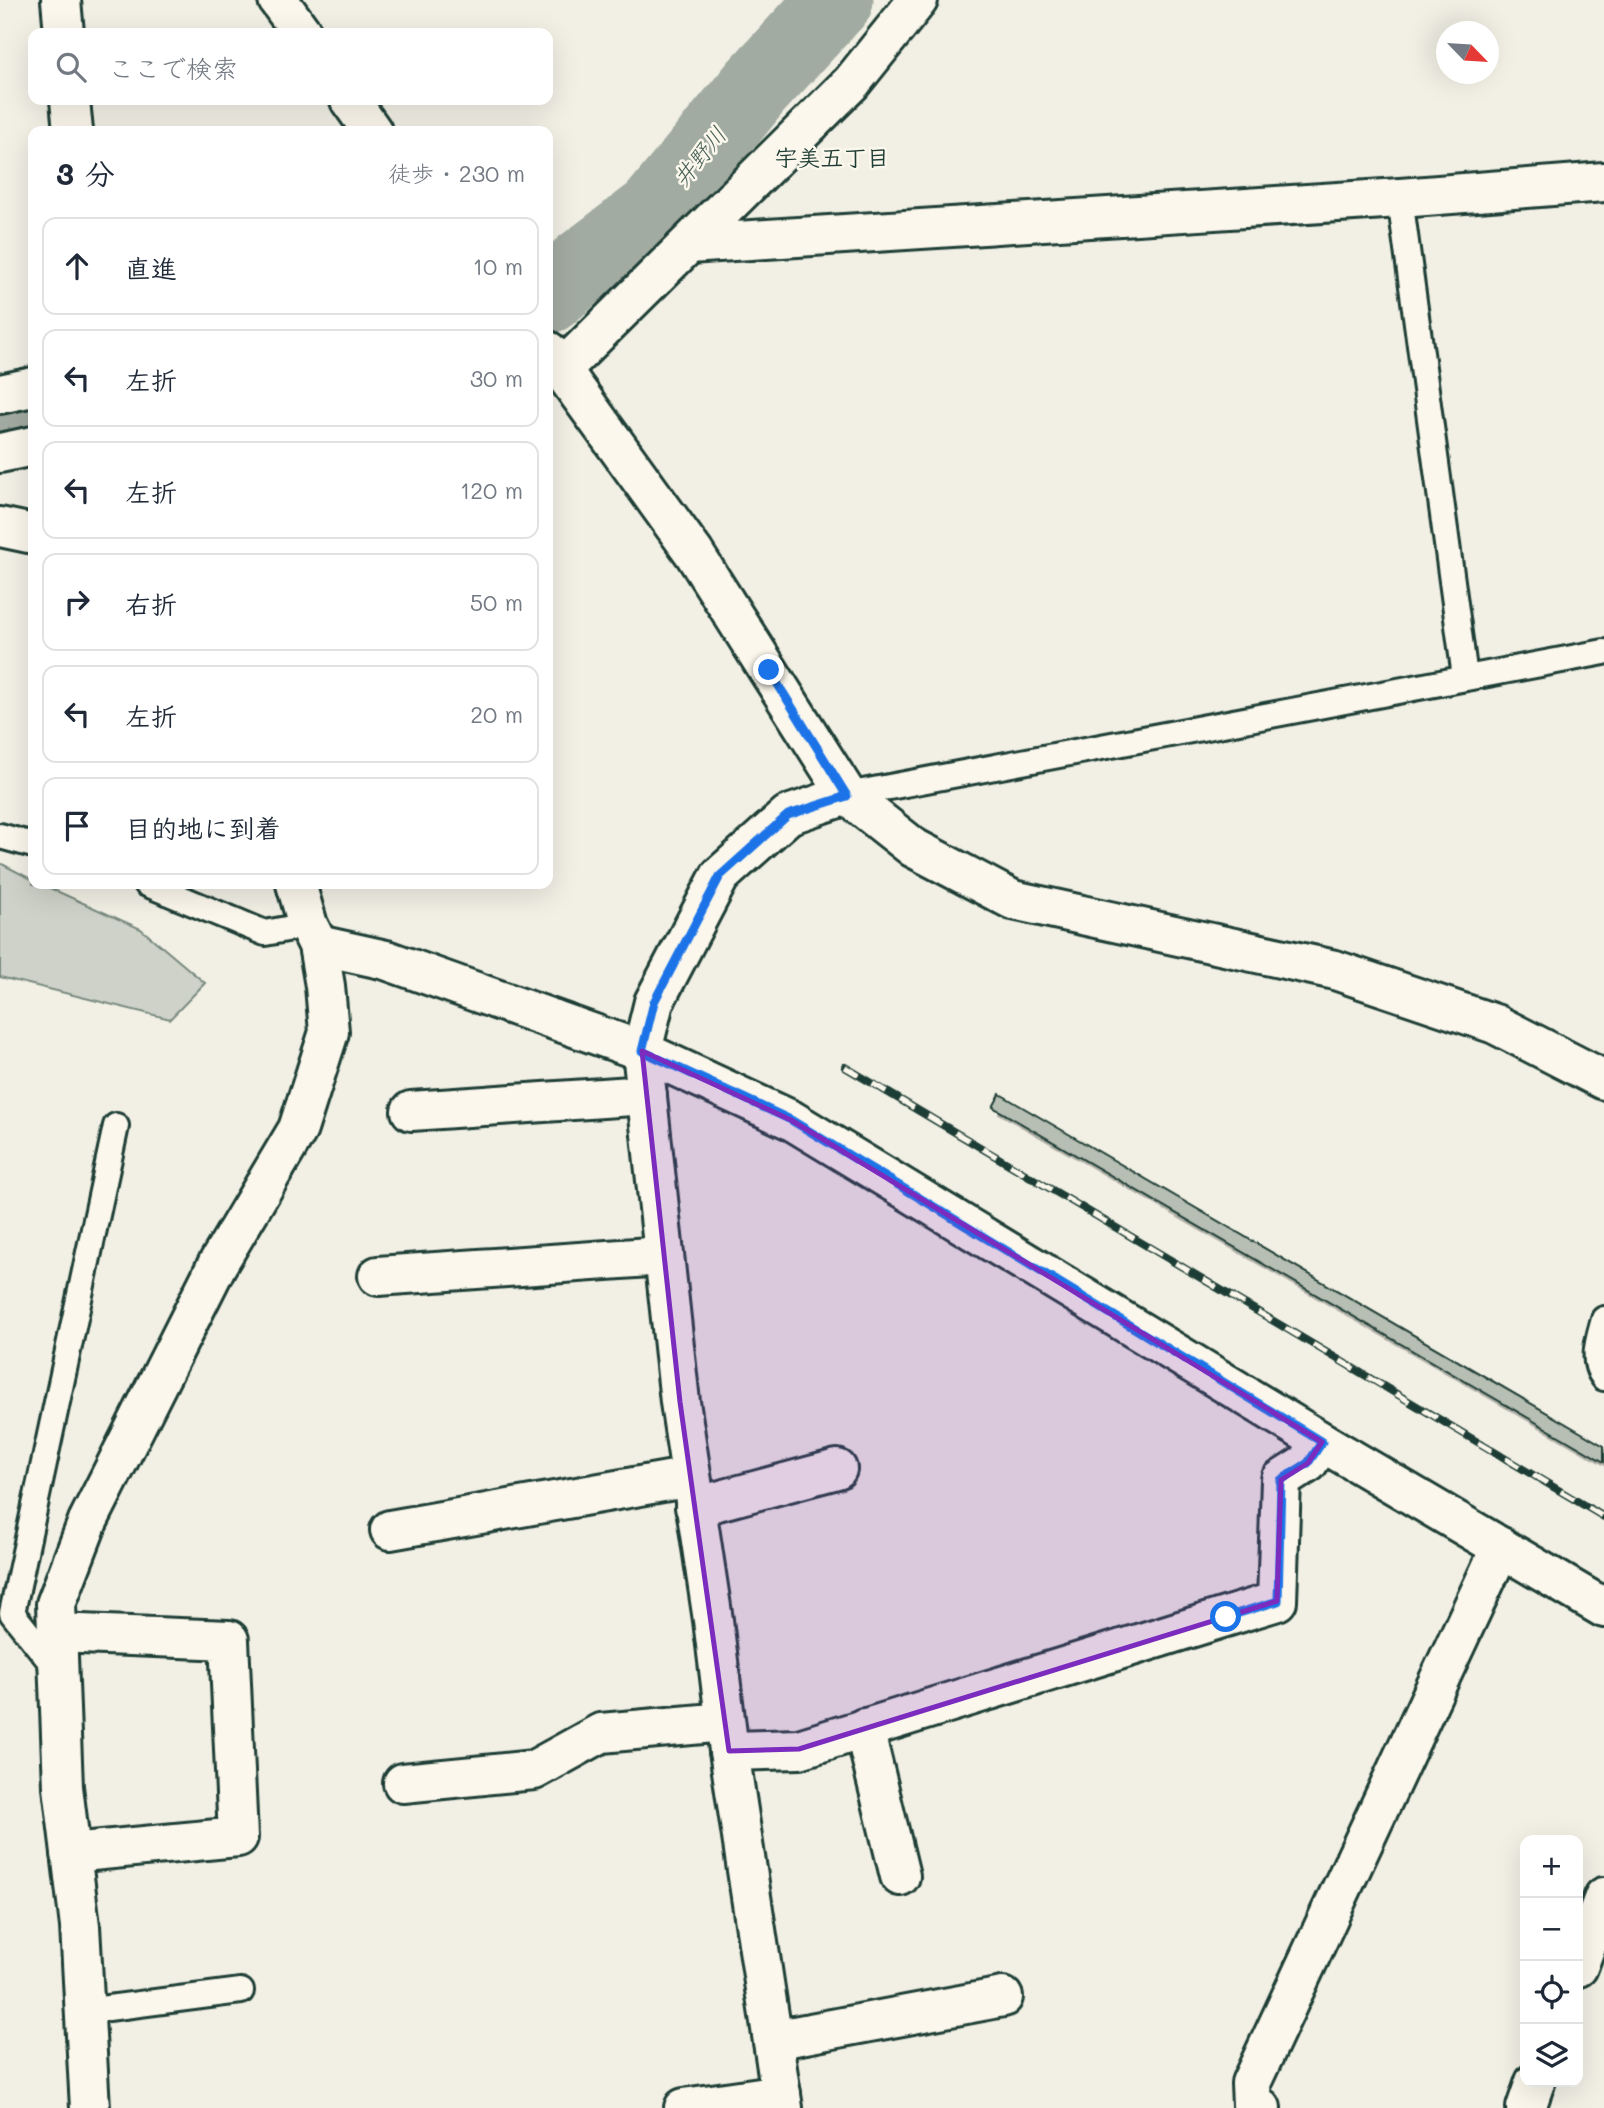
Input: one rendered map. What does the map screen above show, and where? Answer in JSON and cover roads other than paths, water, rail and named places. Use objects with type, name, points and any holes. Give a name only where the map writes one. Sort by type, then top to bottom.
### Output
[{"type":"street","points":[[61,0],[64,28]]},
{"type":"street","points":[[278,0],[298,28]]},
{"type":"street","points":[[918,0],[852,82],[689,244],[555,360],[694,552],[847,796],[915,848],[1013,900],[1335,970],[1495,1024],[1604,1080]]},
{"type":"street","points":[[70,105],[73,126]]},
{"type":"street","points":[[354,105],[368,126]]},
{"type":"street","points":[[689,244],[1400,198],[1604,182]]},
{"type":"street","points":[[0,394],[28,388]]},
{"type":"street","points":[[0,453],[28,447]]},
{"type":"street","points":[[0,527],[28,533]]},
{"type":"street","points":[[684,2108],[782,2101],[680,1402],[642,1051],[654,1002],[720,876],[788,815],[847,796]]},
{"type":"street","points":[[90,2108],[80,1926],[63,1787],[56,1604],[88,1521],[217,1265],[298,1129],[329,1032],[325,986],[313,935],[298,889]]},
{"type":"street","points":[[313,935],[642,1051],[791,1120],[1322,1442],[1604,1608]]},
{"type":"street","points":[[411,1111],[647,1095]]},
{"type":"street","points":[[378,1276],[664,1256]]},
{"type":"street","points":[[403,1783],[534,1770],[601,1733],[727,1737],[799,1749],[1278,1601],[1281,1480],[1308,1463],[1322,1442]]},
{"type":"street","points":[[390,1530],[693,1492],[837,1469]]},
{"type":"street","points":[[1261,2108],[1252,2105],[1251,2083],[1501,1547]]},
{"type":"street","points":[[57,1633],[229,1640],[238,1837],[71,1853]]},
{"type":"street","points":[[864,1728],[900,1876]]},
{"type":"street","points":[[1581,1961],[1604,1897]]},
{"type":"street","points":[[773,2040],[1003,1997]]},
{"type":"street","points":[[1525,2108],[1533,2087]]},
{"type":"lane","points":[[1400,198],[1465,677]]},
{"type":"lane","points":[[847,796],[1604,652]]},
{"type":"lane","points":[[0,836],[28,844]]},
{"type":"lane","points":[[159,889],[265,933],[313,935]]},
{"type":"lane","points":[[59,1671],[12,1613],[116,1126]]},
{"type":"lane","points":[[1604,1319],[1596,1350],[1600,1374],[1604,1378]]},
{"type":"lane","points":[[85,2011],[241,1991]]},
{"type":"waterway","name":"井野川","points":[[553,292],[654,212],[756,87],[836,0]]},
{"type":"waterway","name":"井野川","points":[[0,429],[28,422]]},
{"type":"railway","points":[[845,1067],[1604,1517]]},
{"type":"district","name":"宇美五丁目","points":[[832,157]]}]
